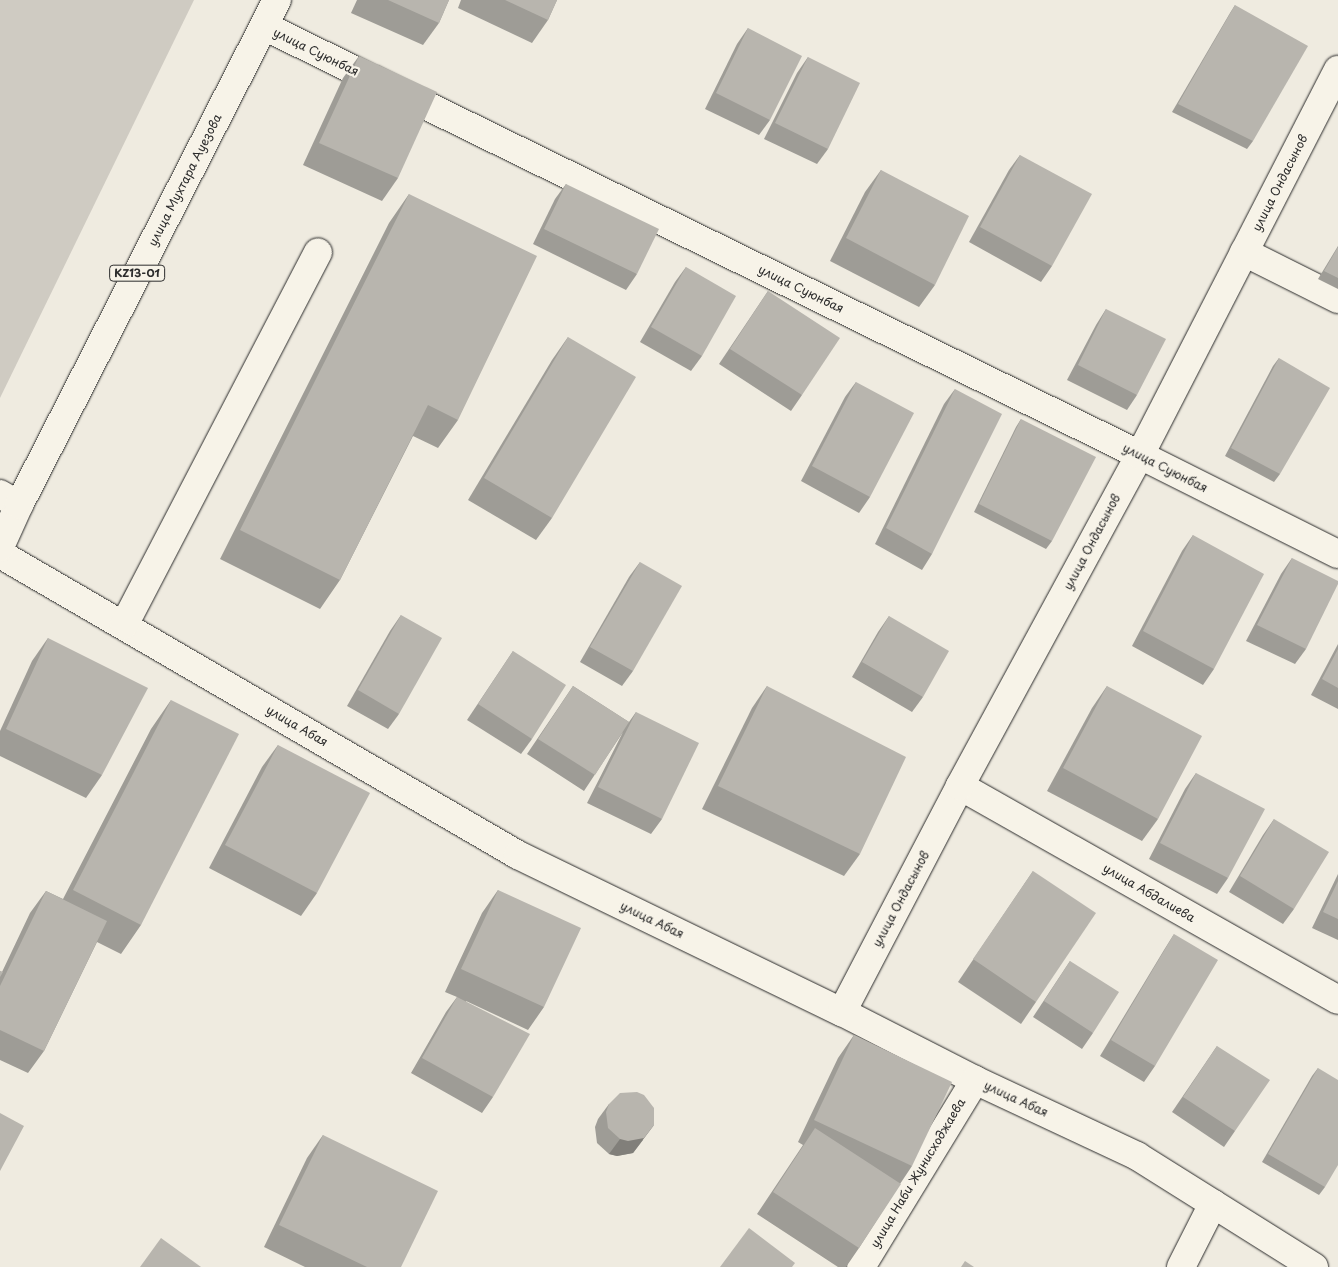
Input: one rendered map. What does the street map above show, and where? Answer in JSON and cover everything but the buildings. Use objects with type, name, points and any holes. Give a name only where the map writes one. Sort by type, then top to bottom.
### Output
[{"type":"street","name":"улица Мухтара Ауезова","points":[[0,547],[9,500],[264,26],[276,0]]},
{"type":"street","name":"улица Суюнбая","points":[[264,26],[1338,554]]},
{"type":"street","name":"улица Ондасынов","points":[[842,1012],[960,786],[1140,455],[1338,70]]},
{"type":"street","points":[[124,625],[318,252]]},
{"type":"street","points":[[1244,252],[1338,300]]},
{"type":"street","name":"улица Абая","points":[[0,554],[518,855],[842,1012],[975,1080],[1137,1156],[1314,1267]]},
{"type":"street","name":"улица Абдалиева","points":[[960,786],[1338,1000]]},
{"type":"street","name":"улица Наби Жунисходжаева","points":[[860,1267],[975,1080]]},
{"type":"street","points":[[1181,1267],[1213,1204]]},
{"type":"shaded area","points":[[0,0],[194,0],[0,398]]}]
